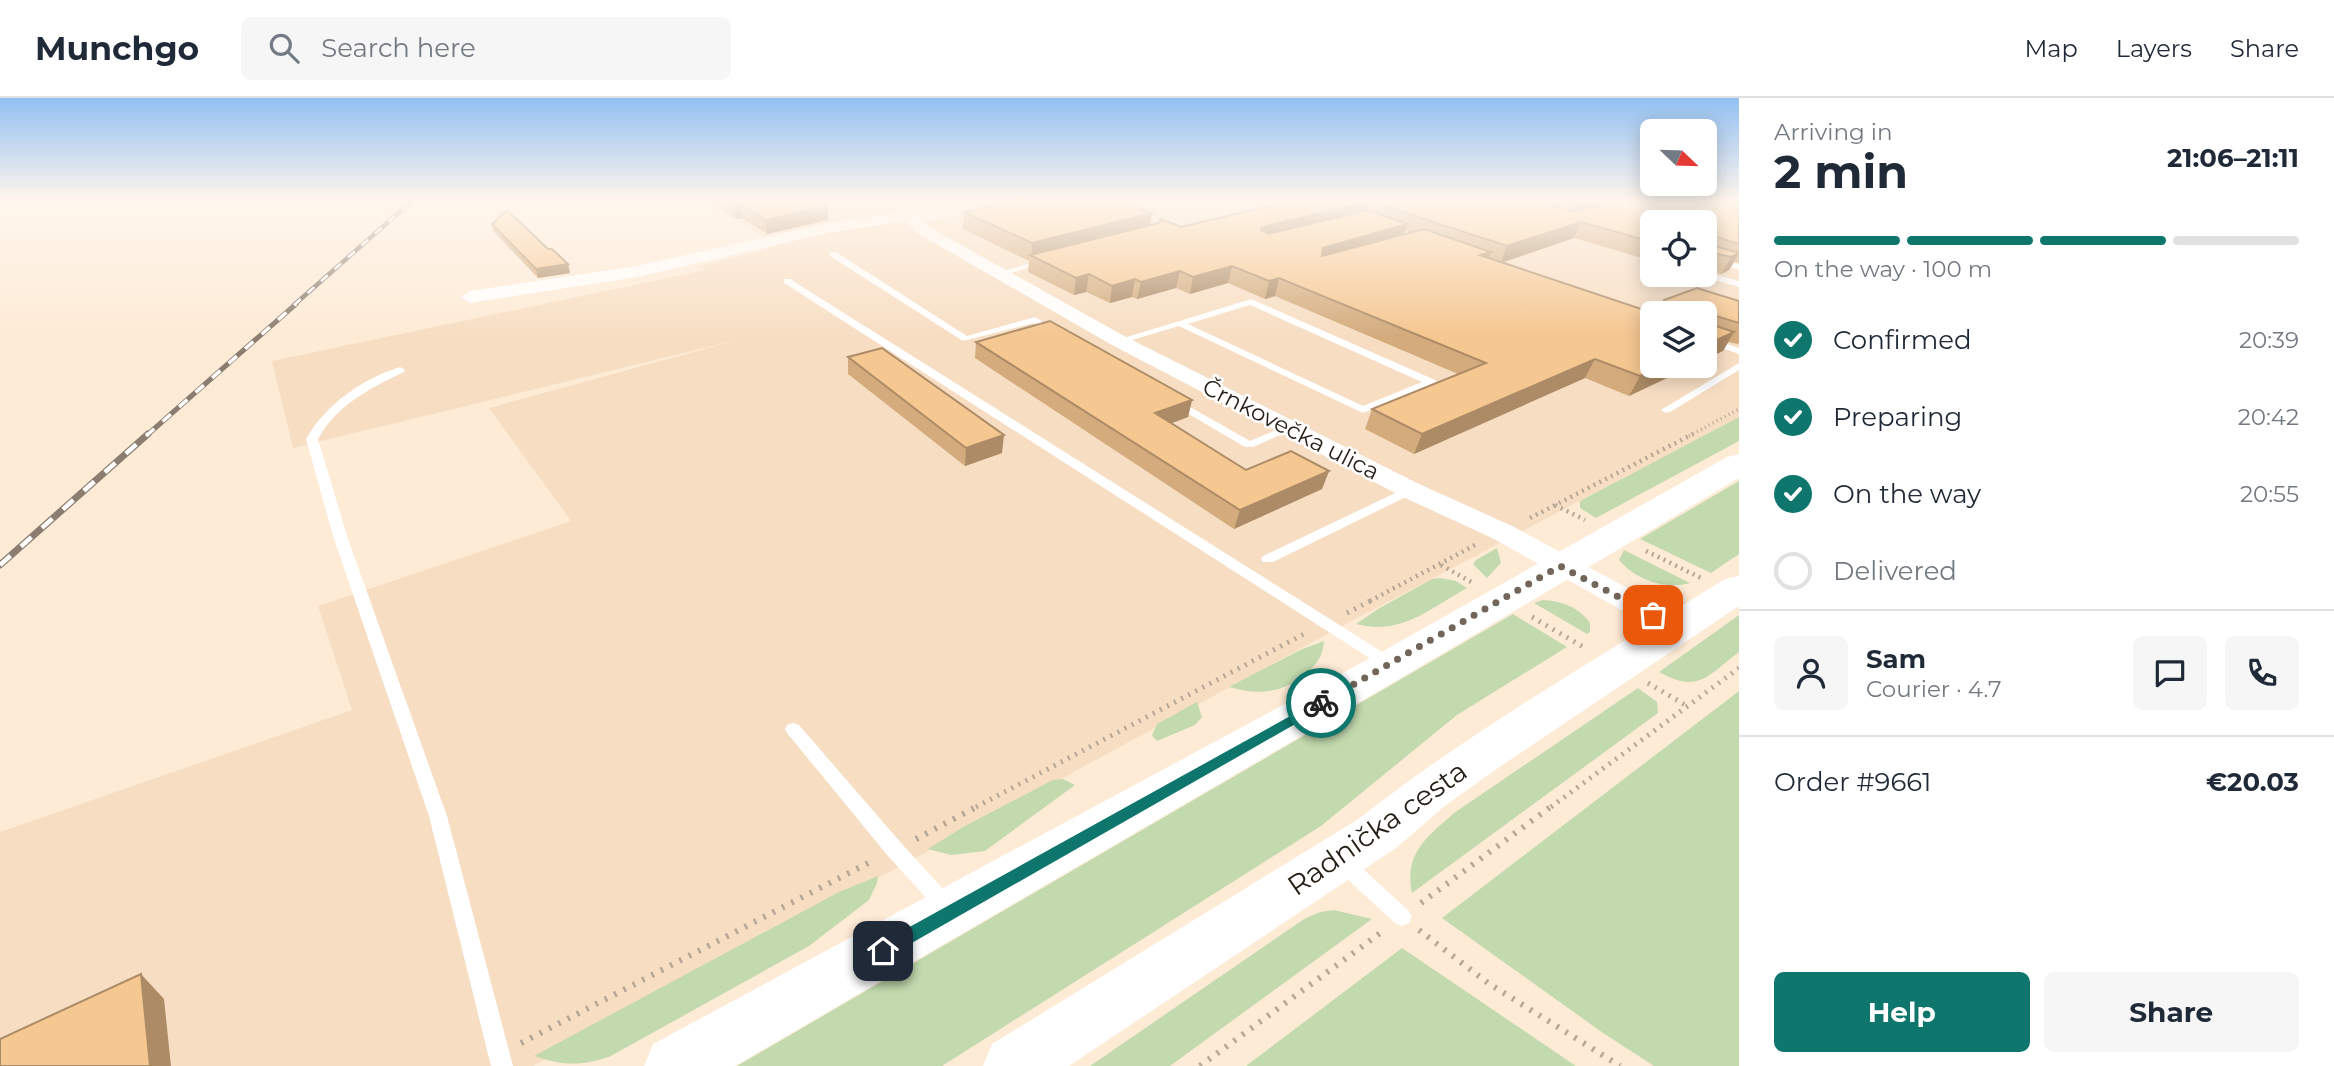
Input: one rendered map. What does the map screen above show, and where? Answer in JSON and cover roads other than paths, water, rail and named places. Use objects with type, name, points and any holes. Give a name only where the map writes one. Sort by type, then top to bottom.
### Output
[{"type":"main road","points":[[675,1066],[1391,665],[1739,464]]},
{"type":"main road","name":"Radnička cesta","points":[[1014,1066],[1378,833],[1481,755],[1676,627],[1721,583]]},
{"type":"street","points":[[470,297],[589,280],[690,261],[749,246]]},
{"type":"street","name":"Črnkovečka ulica","points":[[951,246],[1119,341],[1410,490],[1502,532],[1676,627]]},
{"type":"lane","points":[[833,254],[966,339],[1035,320],[1071,341]]},
{"type":"lane","points":[[998,274],[1062,257]]},
{"type":"lane","points":[[1717,261],[1739,267]]},
{"type":"lane","points":[[1717,278],[1739,284]]},
{"type":"lane","points":[[786,281],[1391,665]]},
{"type":"lane","points":[[1119,341],[1179,323],[1251,302],[1431,382],[1363,410],[1179,323]]},
{"type":"lane","points":[[1717,343],[1739,351]]},
{"type":"lane","points":[[1666,410],[1739,366]]},
{"type":"lane","points":[[400,370],[361,388],[320,421],[312,439],[341,539],[438,816],[502,1066]]},
{"type":"lane","points":[[1166,397],[1249,445],[1290,428]]},
{"type":"lane","points":[[1268,559],[1410,490]]},
{"type":"lane","points":[[793,729],[895,850],[952,912]]},
{"type":"lane","points":[[1338,859],[1402,917]]},
{"type":"railway","points":[[294,305],[361,246]]},
{"type":"railway","points":[[146,436],[296,304]]},
{"type":"railway","points":[[0,565],[148,434]]}]
